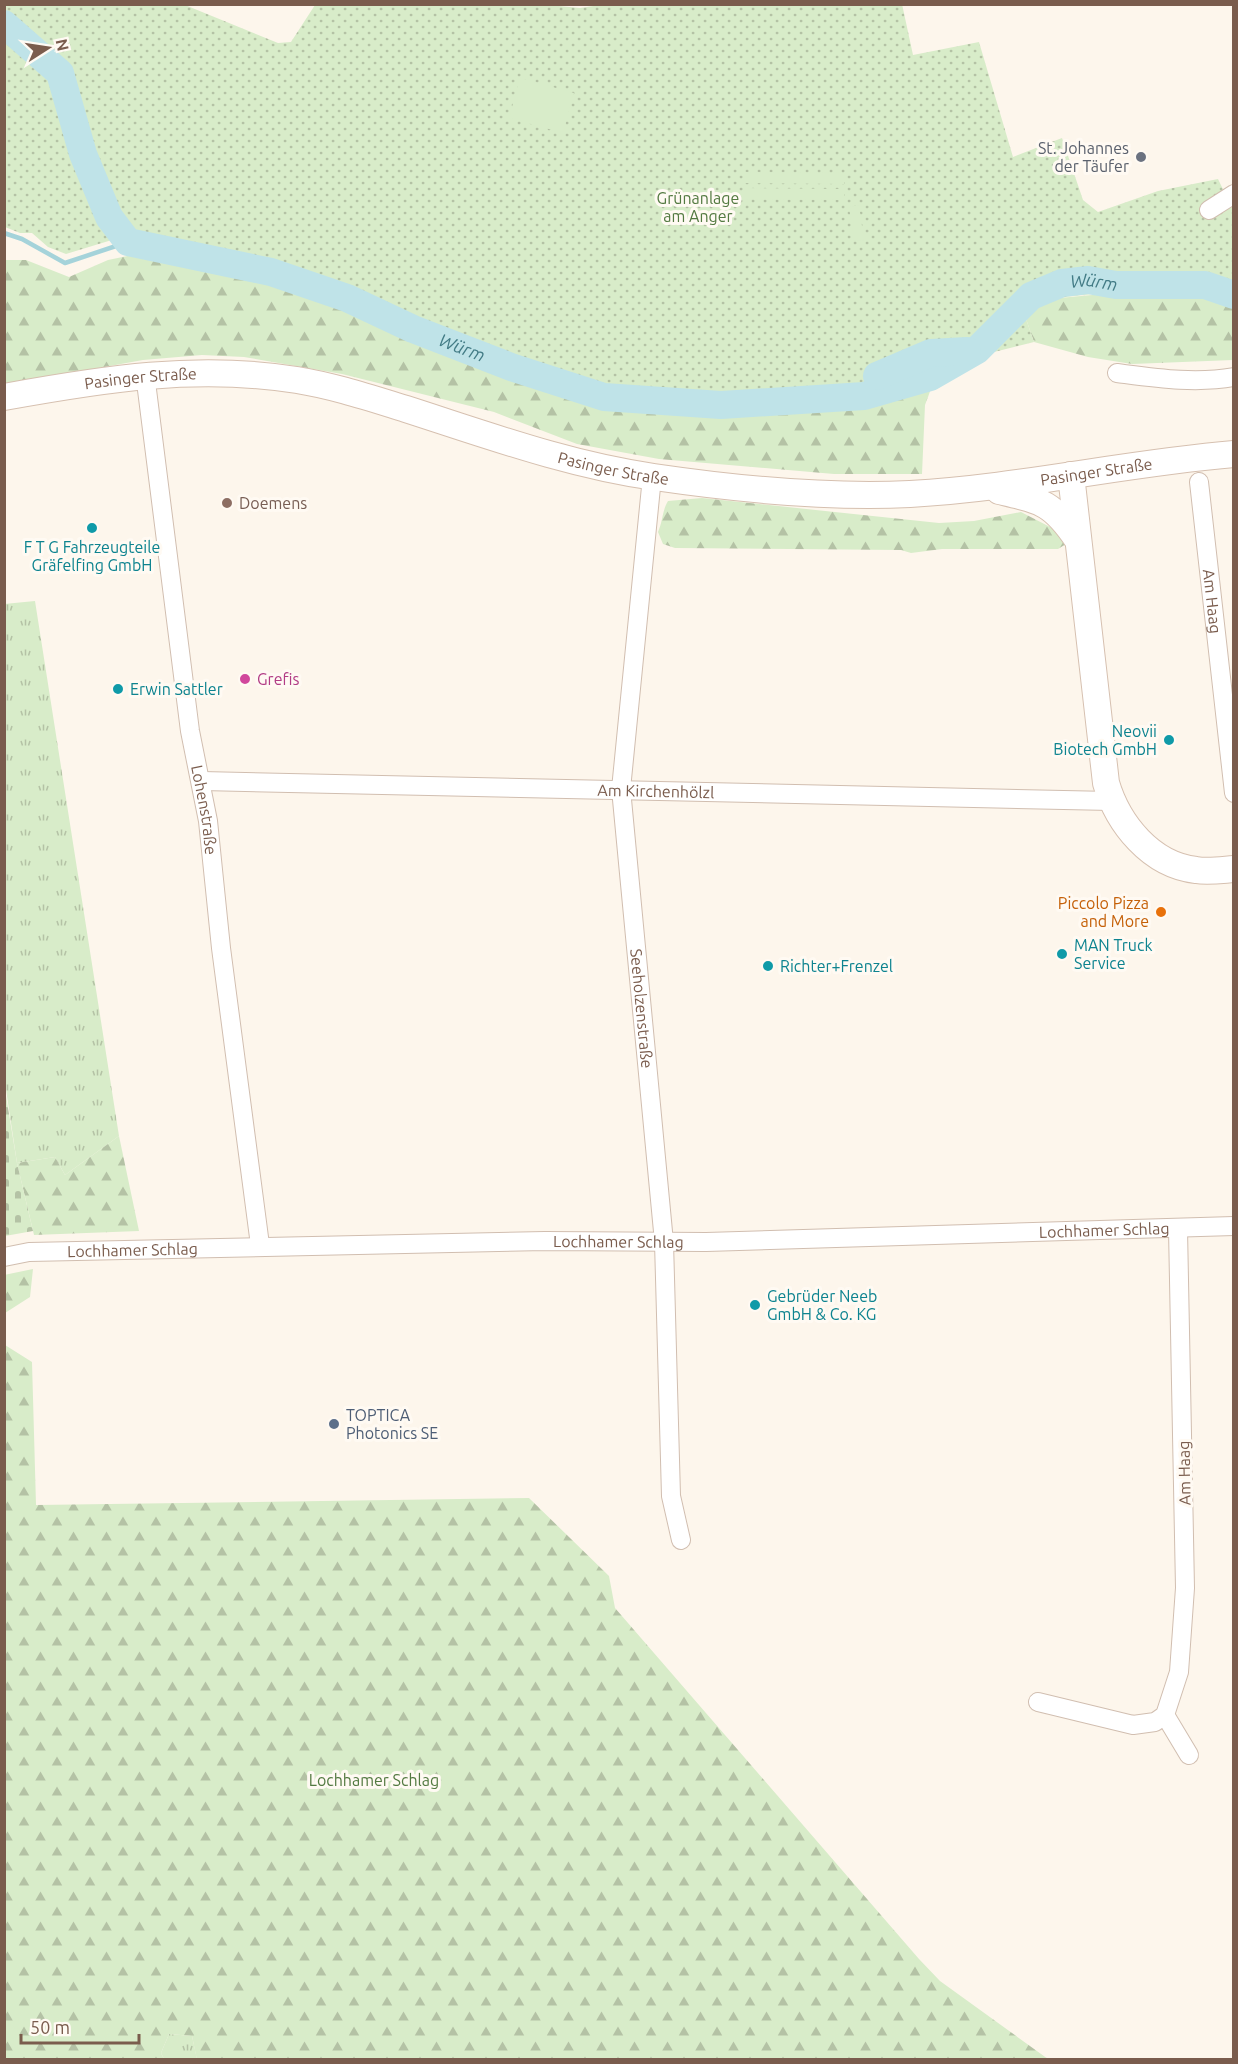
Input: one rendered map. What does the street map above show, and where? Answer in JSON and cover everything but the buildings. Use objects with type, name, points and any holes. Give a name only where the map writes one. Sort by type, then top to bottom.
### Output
[{"type":"main road","name":"Pasinger Straße","points":[[4,396],[145,374],[203,371],[298,380],[340,389],[561,458],[652,477],[792,491],[873,495],[984,488],[1233,454]]},
{"type":"main road","points":[[1071,475],[1106,783],[1111,801],[1135,837],[1166,862],[1196,870],[1233,869]]},
{"type":"main road","points":[[984,488],[1046,504],[1064,520],[1077,539]]},
{"type":"street","points":[[1209,210],[1233,194]]},
{"type":"street","points":[[1117,373],[1174,380],[1214,380],[1233,377]]},
{"type":"street","name":"Lohenstraße","points":[[145,374],[190,731],[201,781],[260,1245]]},
{"type":"street","name":"Seeholzenstraße","points":[[652,477],[621,789],[664,1242],[670,1496],[681,1540]]},
{"type":"street","name":"Am Haag","points":[[1200,482],[1233,793]]},
{"type":"street","name":"Am Kirchenhölzl","points":[[201,781],[1111,801]]},
{"type":"street","name":"Lochhamer Schlag","points":[[4,1257],[29,1252],[260,1245],[545,1241],[664,1242],[1233,1226]]},
{"type":"street","name":"Am Haag","points":[[1165,1715],[1179,1672],[1185,1588],[1178,1229]]},
{"type":"street","points":[[1038,1702],[1133,1725],[1155,1722],[1165,1715],[1189,1755]]},
{"type":"green space","name":"Grünanlage am Anger","points":[[538,4],[580,8],[607,4],[902,4],[913,55],[979,42],[1013,157],[1062,138],[1083,200],[1098,212],[1158,191],[1218,179],[1233,210],[1234,286],[1229,287],[1212,281],[1037,300],[1025,316],[1034,342],[990,353],[932,386],[892,399],[854,405],[709,411],[605,407],[500,375],[291,287],[222,273],[231,255],[213,253],[138,232],[66,254],[48,247],[32,233],[20,233],[5,227],[5,5],[185,5],[278,43],[291,42],[315,5]]},
{"type":"green space","points":[[520,78],[574,93],[563,133],[509,118]]},
{"type":"green space","points":[[744,172],[844,173],[844,184],[744,183]]},
{"type":"green space","points":[[744,188],[844,189],[844,200],[744,199]]},
{"type":"green space","points":[[859,205],[864,240],[854,241],[849,207]]},
{"type":"green space","points":[[1170,247],[1229,287],[1233,286],[1233,360],[1132,364],[1088,357],[1034,342],[1025,316],[1037,300],[1136,291]]},
{"type":"green space","points":[[142,253],[184,266],[291,287],[500,375],[605,407],[709,411],[854,405],[892,399],[932,386],[925,405],[922,474],[834,474],[659,459],[577,444],[494,412],[342,374],[244,357],[202,355],[143,360],[5,385],[4,260],[26,260],[69,277],[108,260]]},
{"type":"green space","points":[[702,498],[939,523],[974,521],[1021,512],[1052,528],[1066,544],[1058,549],[942,549],[911,553],[901,550],[675,548],[663,544],[658,532],[668,501]]},
{"type":"green space","points":[[35,601],[119,1136],[65,1175],[55,1157],[17,1163],[5,1083],[4,604]]},
{"type":"green space","points":[[4,1083],[17,1163],[33,1231],[5,1236]]},
{"type":"green space","points":[[119,1136],[139,1231],[34,1235],[17,1163],[55,1157],[65,1175]]},
{"type":"green space","name":"Lochhamer Schlag","points":[[33,1269],[30,1297],[5,1313],[5,1345],[32,1362],[36,1505],[529,1498],[609,1576],[615,1608],[919,1959],[940,1981],[1048,2059],[197,2060],[192,2036],[169,2034],[161,2053],[164,2059],[5,2059],[4,1275]]},
{"type":"green space","points":[[169,2034],[192,2036],[197,2059],[164,2059],[161,2053]]},
{"type":"waterway","name":"Würm","points":[[4,24],[60,73],[83,154],[109,217],[128,242],[271,272],[347,298],[413,329],[511,367],[604,397],[721,405],[864,396],[930,377],[977,350],[1031,296],[1062,283],[1088,280],[1116,285],[1205,285],[1234,295]]},
{"type":"waterway","name":"Würm","points":[[4,233],[22,239],[65,263],[128,242]]},
{"type":"waterway","name":"Würm","points":[[877,376],[931,353],[967,351]]},
{"type":"place","name":"St. Johannes der Täufer","points":[[1141,157]]},
{"type":"place","name":"Doemens","points":[[227,503]]},
{"type":"place","name":"F T G Fahrzeugteile Gräfelfing GmbH","points":[[92,528]]},
{"type":"place","name":"Grefis","points":[[245,679]]},
{"type":"place","name":"Erwin Sattler","points":[[118,689]]},
{"type":"place","name":"Neovii Biotech GmbH","points":[[1169,740]]},
{"type":"place","name":"Piccolo Pizza and More","points":[[1161,912]]},
{"type":"place","name":"MAN Truck Service","points":[[1062,954]]},
{"type":"place","name":"Richter+Frenzel","points":[[768,966]]},
{"type":"place","name":"Gebrüder Neeb GmbH & Co. KG","points":[[755,1305]]},
{"type":"place","name":"TOPTICA Photonics SE","points":[[334,1424]]}]
